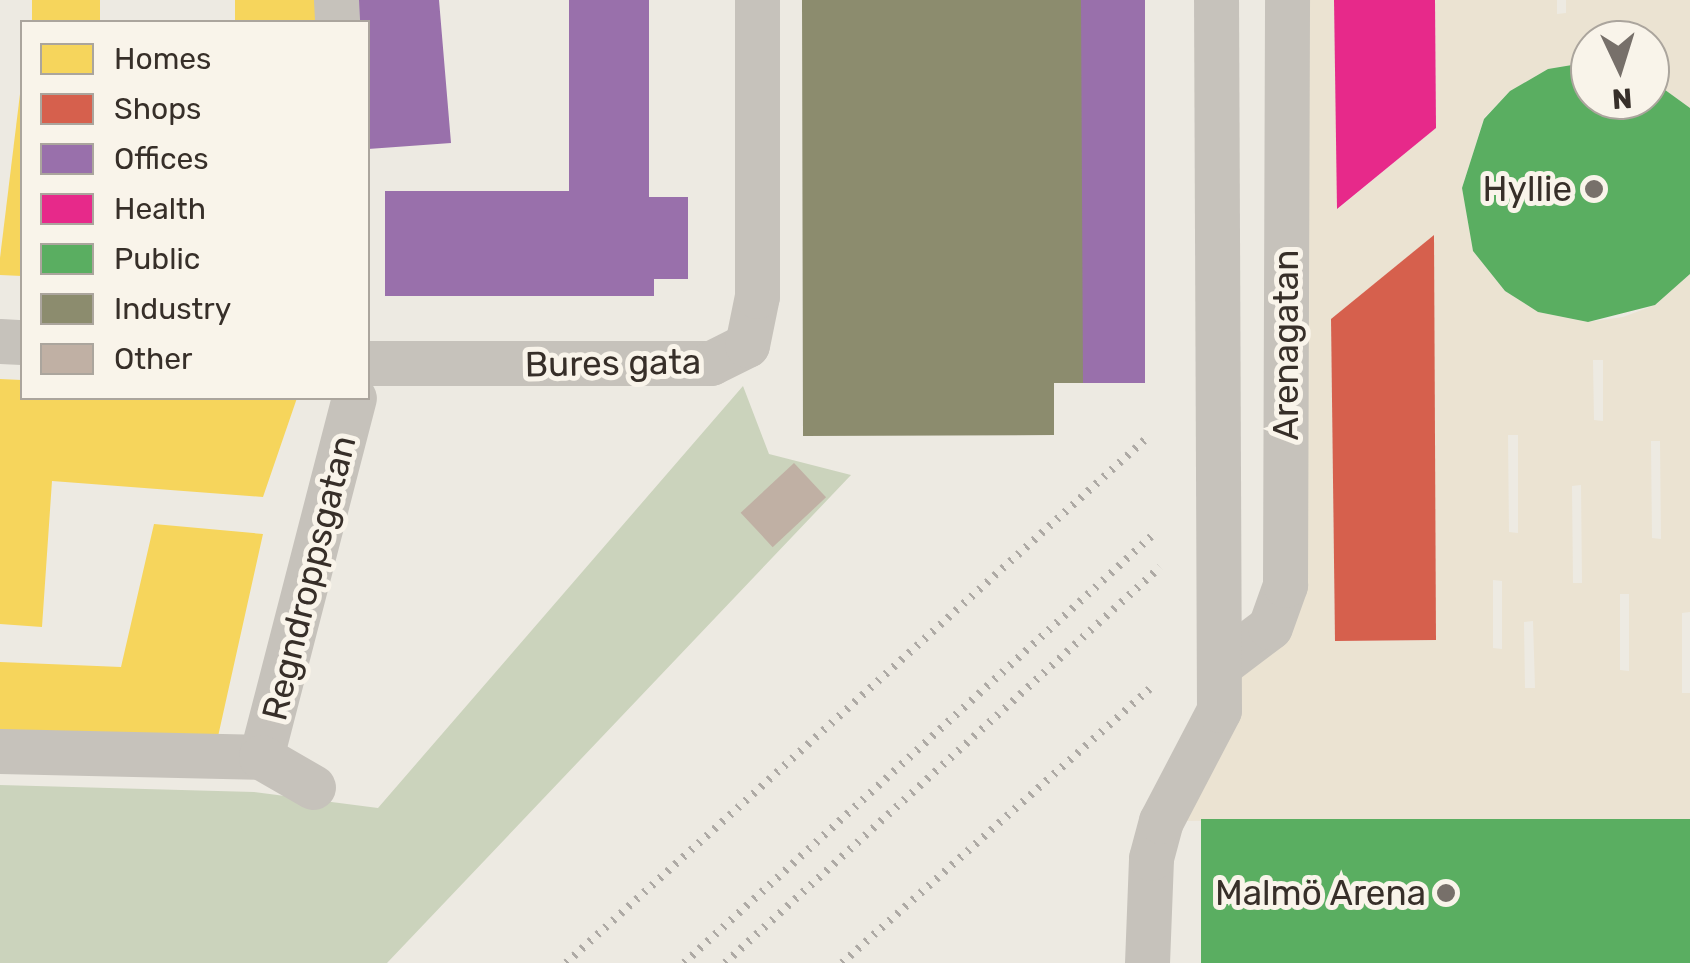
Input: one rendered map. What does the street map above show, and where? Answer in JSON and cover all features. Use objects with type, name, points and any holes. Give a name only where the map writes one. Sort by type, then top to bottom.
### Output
[{"type":"street","name":"Bures gata","points":[[370,363],[711,363],[746,345],[756,325],[757,0]]},
{"type":"street","name":"Arenagatan","points":[[1146,963],[1156,840],[1169,797],[1219,710],[1216,0]]},
{"type":"street","name":"Arenagatan","points":[[1221,664],[1270,627],[1285,585],[1287,0]]},
{"type":"street","name":"Regndroppsgatan","points":[[261,757],[353,400]]},
{"type":"street","name":"Regndroppsgatan","points":[[0,751],[261,757],[313,786]]},
{"type":"green space","points":[[743,386],[769,454],[851,475],[387,963],[0,963],[0,785],[254,792],[378,808]]},
{"type":"shaded area","points":[[1287,0],[1334,0],[1338,209],[1436,128],[1435,0],[1557,0],[1557,14],[1566,13],[1566,0],[1690,0],[1690,108],[1670,94],[1670,20],[1570,20],[1570,65],[1548,69],[1510,91],[1484,118],[1462,188],[1473,251],[1505,291],[1538,312],[1587,322],[1623,317],[1655,305],[1690,274],[1690,612],[1682,613],[1682,693],[1690,693],[1690,819],[1161,821],[1270,627]],"holes":[[[1433,236],[1436,640],[1335,641],[1331,319]],[[1593,360],[1603,360],[1603,421],[1594,420]],[[1508,435],[1518,435],[1518,533],[1509,532]],[[1651,441],[1660,441],[1661,539],[1652,538]],[[1581,485],[1582,583],[1573,583],[1572,486]],[[1493,580],[1502,581],[1502,649],[1493,648]],[[1620,594],[1629,594],[1629,671],[1620,670]],[[1533,621],[1535,688],[1525,688],[1524,622]]]},
{"type":"building: Homes","points":[[32,0],[100,0],[100,20],[32,20]]},
{"type":"building: Homes","points":[[235,0],[317,0],[317,20],[235,20]]},
{"type":"building: Homes","points":[[20,94],[20,276],[0,275]]},
{"type":"building: Homes","points":[[0,379],[20,380],[20,400],[296,400],[263,497],[52,481],[42,627],[0,624]]},
{"type":"building: Homes","points":[[154,524],[263,534],[217,741],[0,732],[0,662],[121,667]]},
{"type":"building: Shops","points":[[1434,235],[1436,640],[1335,641],[1331,319]]},
{"type":"building: Offices","points":[[353,0],[439,0],[451,143],[370,149],[370,20],[355,20]]},
{"type":"building: Offices","points":[[569,0],[649,0],[649,197],[688,197],[688,279],[654,279],[654,296],[385,296],[385,191],[569,191]]},
{"type":"building: Offices","points":[[1081,0],[1145,0],[1145,383],[1081,383]]},
{"type":"building: Health","points":[[1334,0],[1435,0],[1436,128],[1337,209]]},
{"type":"building: Public","points":[[1570,65],[1570,120],[1670,120],[1670,94],[1690,108],[1690,274],[1655,305],[1588,322],[1538,312],[1505,291],[1473,251],[1462,188],[1484,119],[1510,91],[1548,69]]},
{"type":"building: Public","name":"Malmö Arena","points":[[1201,819],[1690,819],[1690,963],[1201,963]]},
{"type":"building: Industry","points":[[802,0],[1081,0],[1083,383],[1054,383],[1054,435],[803,436]]},
{"type":"building: Other","points":[[794,463],[826,497],[773,547],[741,513]]},
{"type":"railway","points":[[566,963],[1148,437]]},
{"type":"railway","points":[[684,963],[1156,532]]},
{"type":"railway","points":[[725,963],[1160,567]]},
{"type":"railway","points":[[842,963],[1153,686]]},
{"type":"place","name":"Hyllie","points":[[1594,189]]},
{"type":"place","name":"Malmö Arena","points":[[1446,893]]}]
